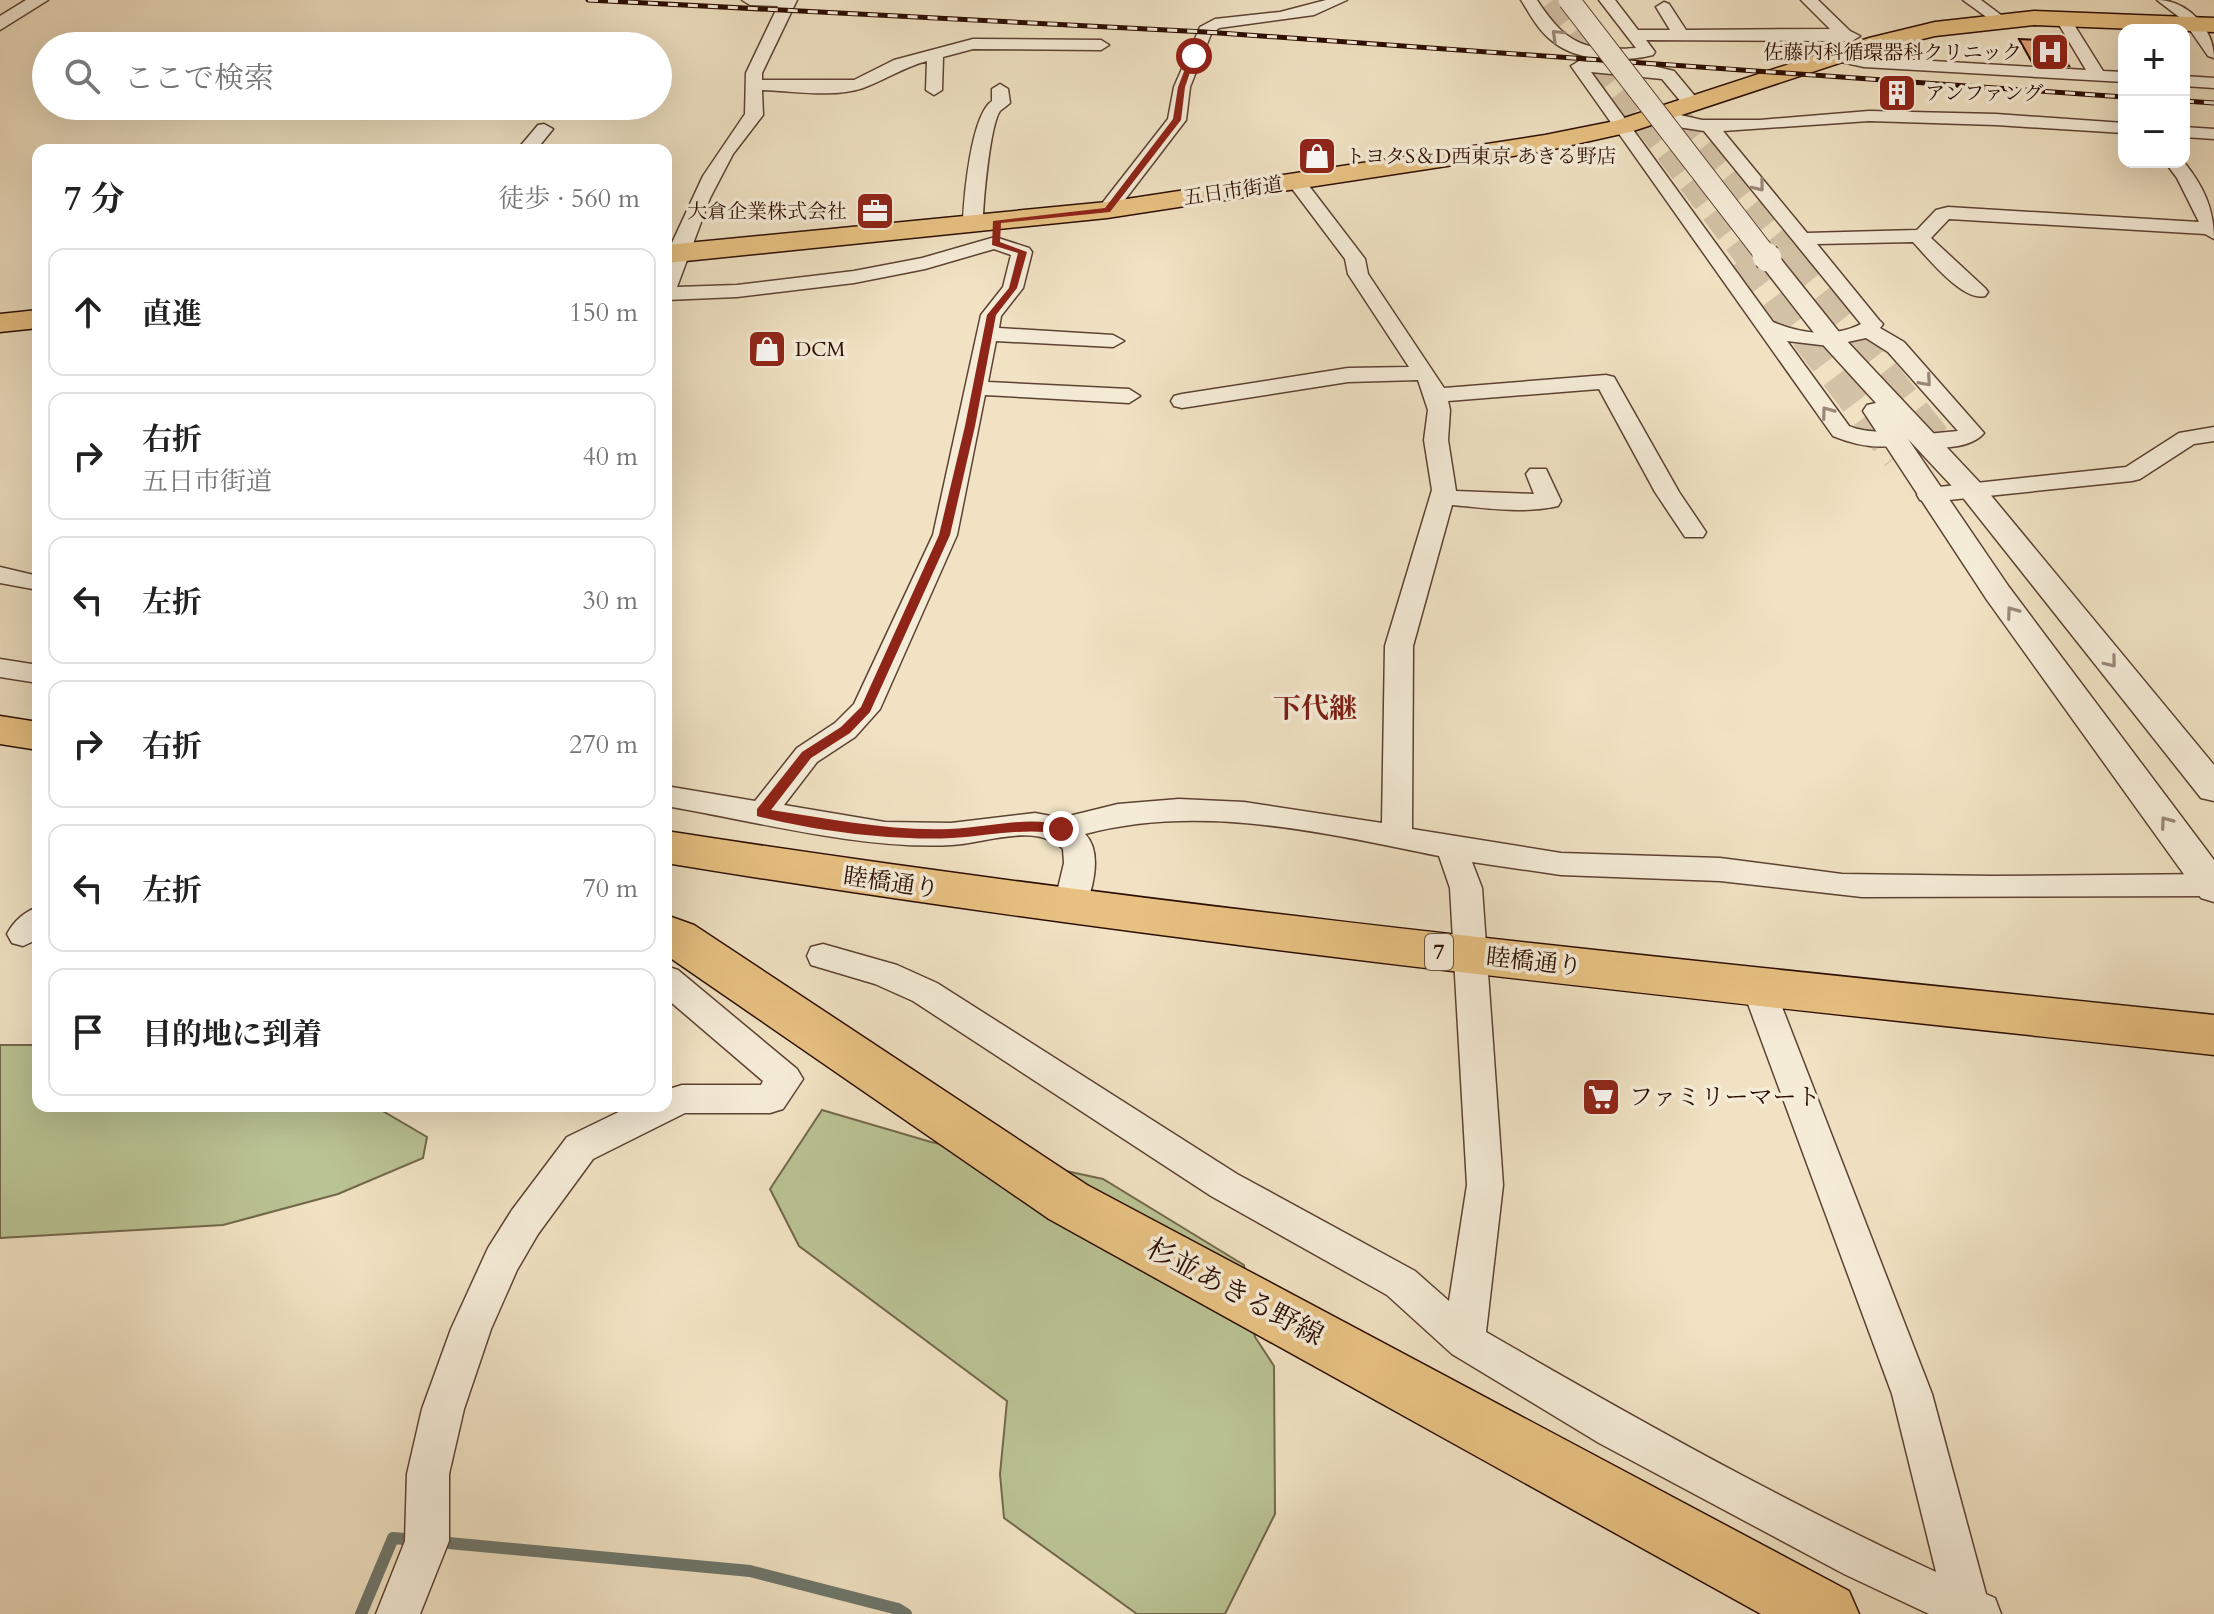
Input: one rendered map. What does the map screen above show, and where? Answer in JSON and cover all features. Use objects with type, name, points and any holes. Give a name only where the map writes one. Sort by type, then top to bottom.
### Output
[{"type":"main road","name":"五日市街道","points":[[672,254],[989,229],[1531,146],[1621,127],[1659,115],[1701,116],[1841,45],[1877,43],[1935,29],[2063,18],[2203,24]]},
{"type":"main road","points":[[0,323],[32,320]]},
{"type":"main road","points":[[0,730],[32,735]]},
{"type":"main road","name":"睦橋通り","points":[[672,848],[1069,909],[1471,956],[2214,1035]]},
{"type":"main road","name":"杉並あきる野線","points":[[672,936],[1068,1202],[1826,1614]]},
{"type":"street","points":[[0,24],[39,0]]},
{"type":"street","points":[[672,254],[740,130],[754,115],[754,73],[788,1],[750,0]]},
{"type":"street","points":[[1107,210],[1177,120],[1182,87],[1205,32],[1215,24],[1307,12],[1339,0]]},
{"type":"street","points":[[1529,0],[1555,36],[1574,49],[1633,54],[1647,52],[1607,0]]},
{"type":"street","points":[[1569,0],[1834,342],[1974,493],[2214,789]]},
{"type":"street","points":[[1809,0],[1841,45],[1864,62],[2118,77]]},
{"type":"street","points":[[1971,0],[2001,21]]},
{"type":"street","points":[[2165,0],[2203,24],[2214,53]]},
{"type":"street","points":[[1664,7],[1681,35]]},
{"type":"street","points":[[2063,18],[2098,76]]},
{"type":"street","points":[[1636,35],[1841,45]]},
{"type":"street","points":[[753,85],[849,85],[900,63],[973,44],[1101,45]]},
{"type":"street","points":[[934,90],[935,55]]},
{"type":"street","points":[[1765,326],[1779,333],[1834,342],[1868,330],[1872,324],[1668,75],[1649,70],[1579,66],[1643,158],[1841,431],[1860,439],[1894,439]]},
{"type":"street","points":[[2190,81],[2214,83]]},
{"type":"street","points":[[762,813],[807,755],[845,730],[866,709],[945,535],[991,315],[1013,288],[1022,252],[989,229],[973,197],[992,109],[1001,103],[1000,89]]},
{"type":"street","points":[[1701,116],[1982,118],[2118,128]]},
{"type":"street","points":[[531,144],[544,129]]},
{"type":"street","points":[[1643,158],[1642,136],[1674,132],[1698,134],[1716,147],[1732,153]]},
{"type":"street","points":[[2190,132],[2214,134]]},
{"type":"street","points":[[2178,168],[2214,230]]},
{"type":"street","points":[[2189,168],[2202,171]]},
{"type":"street","points":[[1296,182],[1355,259],[1358,274],[1425,373],[1436,395],[1439,410],[1436,440],[1444,490],[1399,646],[1397,836]]},
{"type":"street","points":[[1802,239],[1923,236],[1943,214],[1948,213],[2214,230]]},
{"type":"street","points":[[672,292],[737,291],[854,277],[948,258],[989,229]]},
{"type":"street","points":[[1918,236],[1953,272],[1978,292]]},
{"type":"street","points":[[1868,330],[1896,347],[1972,433],[1964,438],[1925,440]]},
{"type":"street","points":[[987,334],[1113,341]]},
{"type":"street","points":[[1834,342],[1929,495],[2213,887]]},
{"type":"street","points":[[1182,401],[1348,375],[1425,373]]},
{"type":"street","points":[[1436,395],[1606,382],[1667,492],[1694,532]]},
{"type":"street","points":[[977,388],[1129,396]]},
{"type":"street","points":[[1929,495],[1974,493],[2051,481],[2083,481],[2132,474],[2187,438],[2214,434]]},
{"type":"street","points":[[1442,497],[1487,502],[1549,501],[1538,474]]},
{"type":"street","points":[[0,575],[32,584]]},
{"type":"street","points":[[0,668],[32,673]]},
{"type":"street","points":[[672,797],[885,833],[951,834],[1035,824],[1061,829],[1089,819],[1140,811],[1203,810],[1292,820],[1556,863],[1702,868],[1861,886],[2213,887]]},
{"type":"street","points":[[1061,829],[1078,845],[1080,863],[1069,909]]},
{"type":"street","points":[[1451,846],[1466,888],[1485,1185],[1466,1341]]},
{"type":"street","points":[[823,956],[885,974],[925,992],[1224,1185],[1401,1283],[1466,1341],[1614,1429],[1859,1559],[1974,1611]]},
{"type":"street","points":[[672,984],[785,1079],[770,1099],[682,1099],[672,1103]]},
{"type":"street","points":[[1758,985],[1912,1394],[1974,1611]]},
{"type":"street","points":[[398,1614],[427,1541],[428,1474],[443,1409],[471,1329],[502,1260],[525,1222],[580,1148],[654,1112]]},
{"type":"green space","points":[[0,1045],[32,1045],[32,1112],[384,1112],[427,1137],[423,1158],[338,1194],[223,1225],[0,1238]]},
{"type":"green space","points":[[822,1110],[931,1142],[1103,1179],[1244,1265],[1255,1337],[1274,1366],[1275,1514],[1225,1614],[1137,1614],[1004,1518],[1000,1474],[1007,1401],[799,1246],[770,1189]]},
{"type":"building","name":"佐藤内科循環器科クリニック","points":[[2019,39],[2054,41],[2069,66],[2033,64]]},
{"type":"waterway","points":[[361,1614],[393,1538],[415,1540]]},
{"type":"waterway","points":[[438,1542],[750,1571],[898,1609],[906,1614]]},
{"type":"tunnel","points":[[1553,0],[1748,258]]},
{"type":"tunnel","points":[[1679,118],[1790,258]]},
{"type":"tunnel","points":[[1746,256],[1898,456]]},
{"type":"tunnel","points":[[1789,256],[1945,452]]},
{"type":"railway","points":[[588,0],[1205,32],[2118,97]]},
{"type":"railway","points":[[2190,101],[2214,103]]},
{"type":"place","name":"佐藤内科循環器科クリニック","points":[[2050,52]]},
{"type":"place","name":"アンファング","points":[[1897,93]]},
{"type":"place","name":"トヨタS＆D西東京 あきる野店","points":[[1317,156]]},
{"type":"place","name":"大倉企業株式会社","points":[[875,211]]},
{"type":"place","name":"DCM","points":[[767,349]]},
{"type":"place","name":"ファミリーマート","points":[[1601,1097]]},
{"type":"district","name":"下代継","points":[[1315,709]]},
{"type":"route","points":[[1061,829],[1035,824],[951,834],[885,833],[762,813],[783,782],[807,755],[845,730],[866,709],[945,535],[991,315],[1013,288],[1022,252],[995,243],[997,221],[1107,210],[1177,120],[1182,87],[1194,56]]}]
